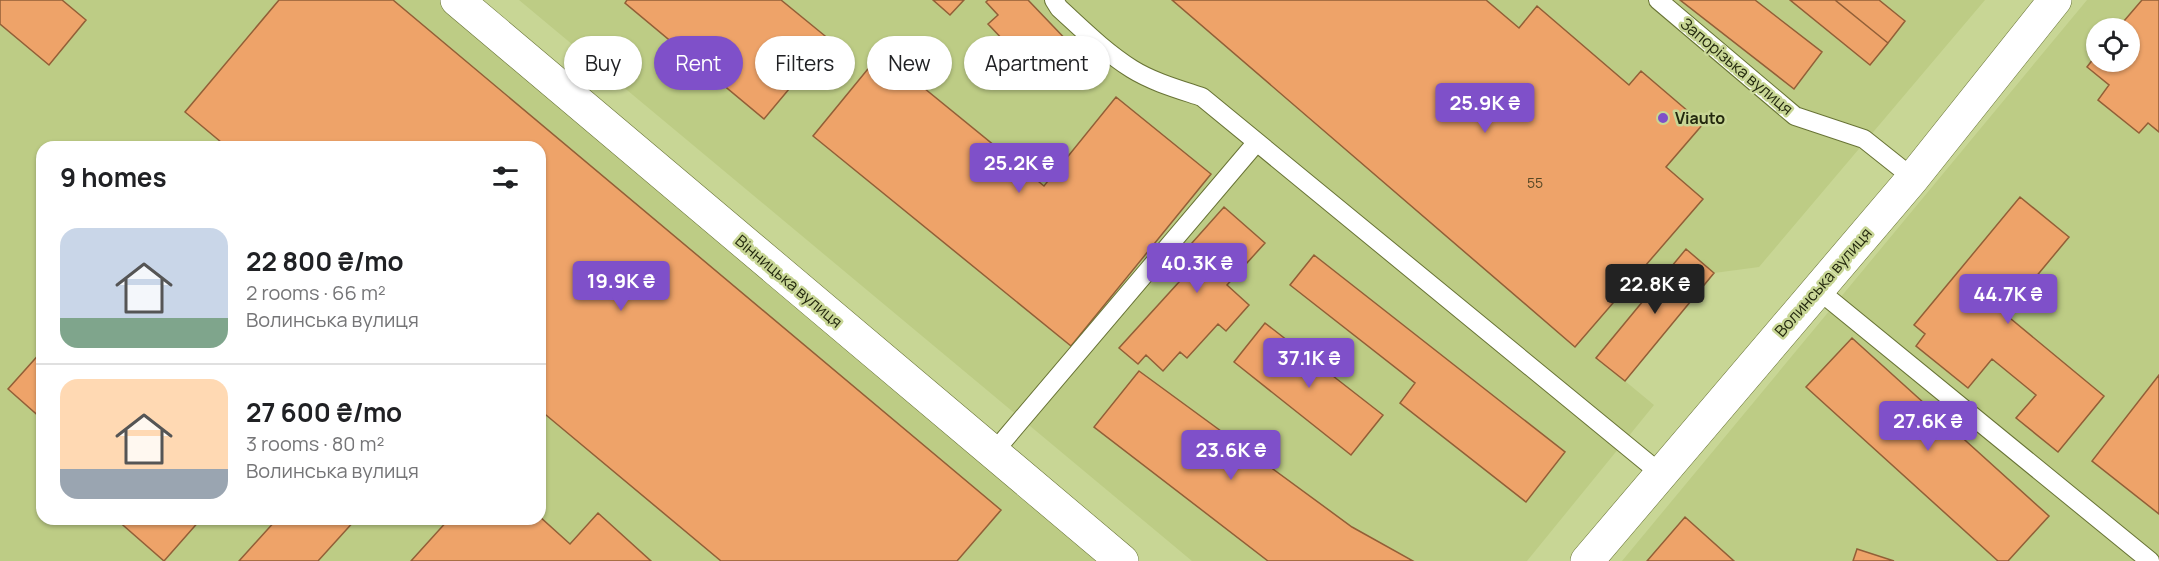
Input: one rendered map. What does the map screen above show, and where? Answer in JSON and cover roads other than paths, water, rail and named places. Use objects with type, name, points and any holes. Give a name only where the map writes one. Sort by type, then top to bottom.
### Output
[{"type":"street","name":"Вінницька вулиця","points":[[457,0],[1122,561]]},
{"type":"street","name":"Волинська вулиця","points":[[1587,561],[1912,178],[2055,0]]},
{"type":"lane","points":[[1054,0],[1059,8],[1115,58],[1147,77],[1202,98],[1660,474]]},
{"type":"lane","name":"Запорізька вулиця","points":[[1658,0],[1795,116],[1864,139],[1912,178]]},
{"type":"lane","points":[[993,453],[1256,143]]},
{"type":"lane","points":[[1818,289],[2150,561]]},
{"type":"place","name":"Viauto","points":[[1663,118]]}]
